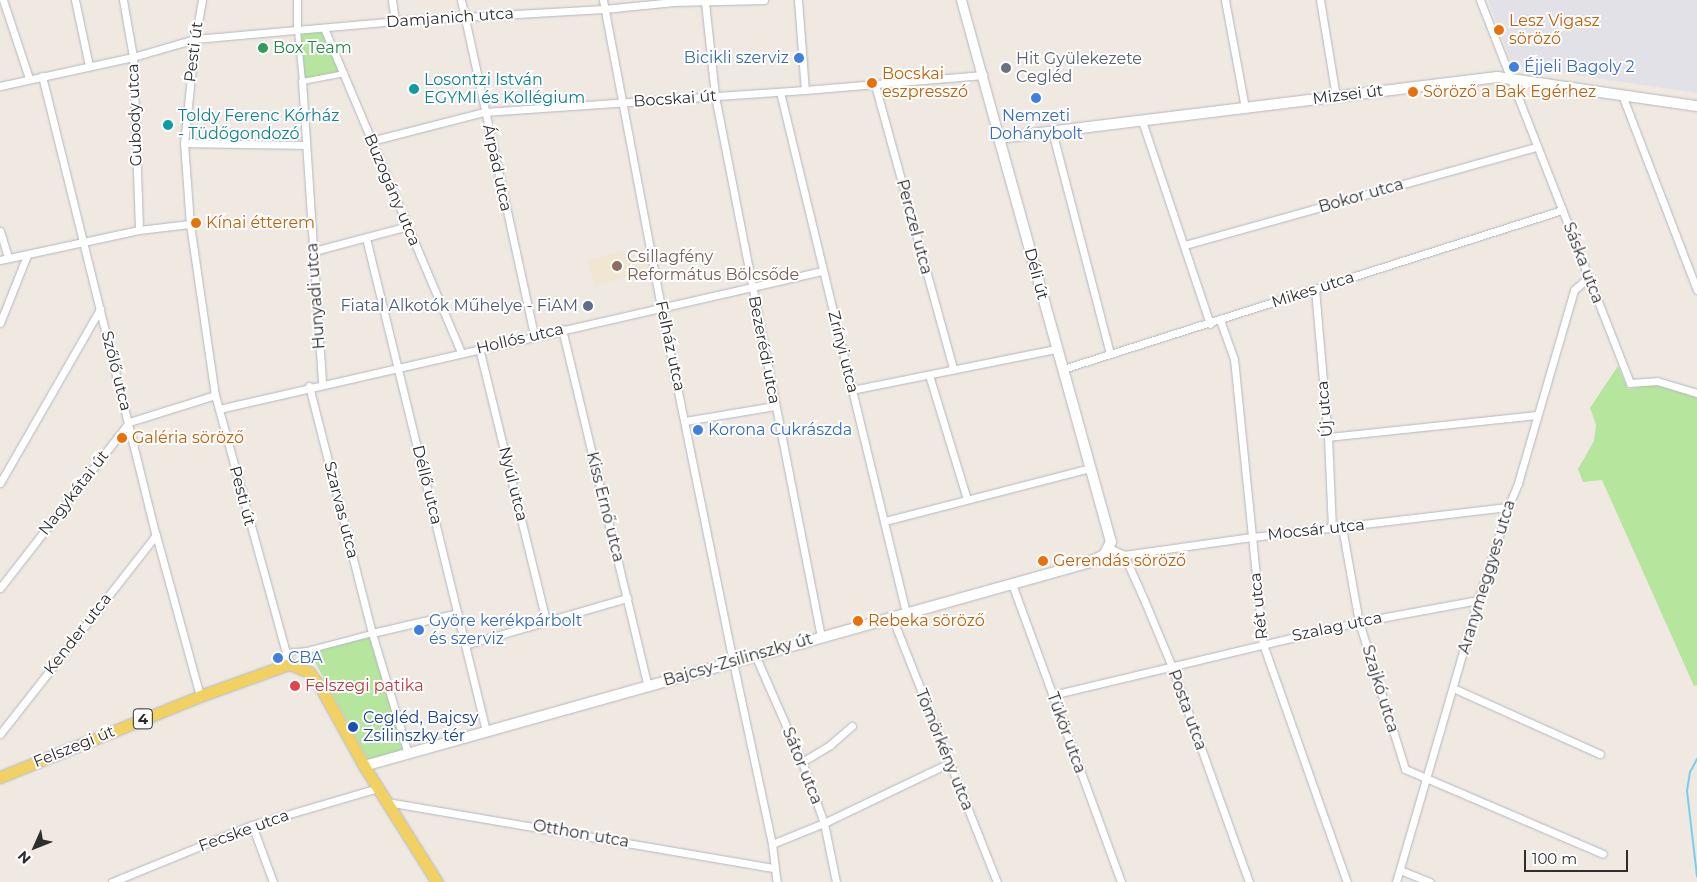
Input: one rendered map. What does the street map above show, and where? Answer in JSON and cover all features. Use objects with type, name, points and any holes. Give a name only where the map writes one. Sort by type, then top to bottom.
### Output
[{"type":"main road","name":"Mizsei út","points":[[999,138],[1486,78],[1510,78],[1697,106]]},
{"type":"main road","name":"Déli út","points":[[999,138],[1111,542],[1109,548]]},
{"type":"main road","name":"Bajcsy-Zsilinszky út","points":[[364,766],[1087,563],[1104,555],[1109,548]]},
{"type":"main road","name":"Felszegi út","points":[[0,777],[200,696],[289,664]]},
{"type":"main road","points":[[289,664],[309,672],[321,688],[364,766],[437,882]]},
{"type":"street","points":[[3,0],[29,78]]},
{"type":"street","points":[[75,0],[88,66]]},
{"type":"street","name":"Gubody utca","points":[[123,0],[133,57],[139,230]]},
{"type":"street","name":"Pesti út","points":[[202,0],[195,39],[184,143],[190,224],[215,395],[289,664]]},
{"type":"street","name":"Hunyadi utca","points":[[297,0],[297,30],[322,383]]},
{"type":"street","points":[[392,0],[395,21]]},
{"type":"street","name":"Árpád utca","points":[[461,0],[534,336]]},
{"type":"street","name":"Felház utca","points":[[603,0],[662,308],[733,662],[772,844],[777,882]]},
{"type":"street","name":"Damjanich utca","points":[[0,86],[29,78],[133,57],[195,39],[395,21],[604,9],[674,1],[764,0]]},
{"type":"street","points":[[798,0],[805,90]]},
{"type":"street","name":"Déli út","points":[[961,0],[999,138]]},
{"type":"street","points":[[1226,0],[1244,108]]},
{"type":"street","points":[[1320,0],[1336,97]]},
{"type":"street","name":"Sáska utca","points":[[1480,0],[1630,383],[1657,381],[1697,393]]},
{"type":"street","name":"Bezerédi utca","points":[[706,2],[715,96],[821,637]]},
{"type":"street","name":"Buzogány utca","points":[[324,28],[461,352]]},
{"type":"street","points":[[302,81],[344,73]]},
{"type":"street","name":"Bocskai út","points":[[371,141],[484,112],[876,85],[983,75]]},
{"type":"street","name":"Szőlő utca","points":[[42,76],[156,535],[200,696]]},
{"type":"street","name":"Perczel utca","points":[[876,85],[953,369]]},
{"type":"street","name":"Zrínyi utca","points":[[780,92],[906,613]]},
{"type":"street","points":[[1622,95],[1697,290]]},
{"type":"street","points":[[1142,121],[1210,324]]},
{"type":"street","points":[[1052,131],[1110,353]]},
{"type":"street","points":[[184,143],[306,145]]},
{"type":"street","name":"Bokor utca","points":[[1185,245],[1538,147]]},
{"type":"street","name":"Mikes utca","points":[[1062,369],[1210,324],[1562,210]]},
{"type":"street","points":[[0,232],[4,259],[139,230],[190,224]]},
{"type":"street","points":[[314,251],[408,226]]},
{"type":"street","name":"Déllő utca","points":[[366,238],[486,731]]},
{"type":"street","points":[[0,322],[27,255]]},
{"type":"street","name":"Hollós utca","points":[[219,408],[322,383],[398,368],[461,352],[822,271]]},
{"type":"street","name":"Aranymeggyes utca","points":[[1396,882],[1424,778],[1453,688],[1478,600],[1508,507],[1518,483],[1536,415],[1574,290],[1588,278]]},
{"type":"street","name":"Új utca","points":[[1316,289],[1328,436],[1332,528]]},
{"type":"street","points":[[0,483],[100,309]]},
{"type":"street","name":"Rét utca","points":[[1220,320],[1234,359],[1263,644],[1347,882]]},
{"type":"street","name":"Kiss Ernő utca","points":[[562,329],[648,686]]},
{"type":"street","name":"Nyúl utca","points":[[479,348],[546,620]]},
{"type":"street","points":[[852,390],[1056,349]]},
{"type":"street","points":[[929,375],[967,499]]},
{"type":"street","name":"Szarvas utca","points":[[309,386],[372,633],[408,754]]},
{"type":"street","points":[[129,422],[215,395]]},
{"type":"street","points":[[685,421],[775,406]]},
{"type":"street","points":[[1328,436],[1536,415]]},
{"type":"street","name":"Nagykátai út","points":[[1,585],[129,422]]},
{"type":"street","points":[[885,521],[1090,468]]},
{"type":"street","name":"Mocsár utca","points":[[1124,556],[1252,537],[1508,507]]},
{"type":"street","name":"Szajkó utca","points":[[1342,527],[1359,622],[1404,770],[1424,778]]},
{"type":"street","name":"Kender utca","points":[[0,734],[156,535]]},
{"type":"street","points":[[1109,548],[1124,556]]},
{"type":"street","name":"Posta utca","points":[[1124,556],[1172,667],[1249,882]]},
{"type":"street","name":"Tükör utca","points":[[1012,584],[1121,882]]},
{"type":"street","points":[[465,645],[627,598]]},
{"type":"street","name":"Szalag utca","points":[[1052,695],[1359,622],[1478,600]]},
{"type":"street","points":[[285,652],[307,650],[458,613]]},
{"type":"street","name":"Tömörkény utca","points":[[892,617],[997,882]]},
{"type":"street","name":"Sátor utca","points":[[755,655],[802,762],[824,823],[836,882]]},
{"type":"street","points":[[1453,688],[1600,754]]},
{"type":"street","points":[[802,762],[830,745],[852,726]]},
{"type":"street","points":[[772,844],[824,823],[949,763]]},
{"type":"street","points":[[1424,778],[1603,854]]},
{"type":"street","name":"Fecske utca","points":[[112,882],[252,825],[378,788]]},
{"type":"street","name":"Otthon utca","points":[[387,802],[774,868]]},
{"type":"street","points":[[252,825],[273,882]]},
{"type":"street","points":[[1400,870],[1430,882]]},
{"type":"shaded area","points":[[1488,0],[1697,0],[1697,93],[1513,66]]},
{"type":"shaded area","name":"Csillagfény Református Bölcsőde","points":[[642,248],[646,271],[595,286],[588,261],[610,254]]},
{"type":"green space","points":[[324,28],[344,73],[302,81],[297,30]]},
{"type":"green space","points":[[1618,366],[1628,389],[1651,385],[1674,389],[1697,398],[1697,685],[1694,686],[1602,480],[1583,482],[1578,469],[1594,441],[1596,425],[1590,408]]},
{"type":"green space","points":[[370,636],[408,754],[371,764],[310,653]]},
{"type":"waterway","points":[[1697,759],[1690,772],[1687,791],[1697,876]]},
{"type":"place","name":"Lesz Vigasz söröző","points":[[1499,30]]},
{"type":"place","name":"Box Team","points":[[263,48]]},
{"type":"place","name":"Bicikli szerviz","points":[[799,58]]},
{"type":"place","name":"Éjjeli Bagoly 2","points":[[1514,67]]},
{"type":"place","name":"Hit Gyülekezete Cegléd","points":[[1006,68]]},
{"type":"place","name":"Bocskai eszpresszó","points":[[872,83]]},
{"type":"place","name":"Losontzi István EGYMI és Kollégium","points":[[414,89]]},
{"type":"place","name":"Söröző a Bak Egérhez","points":[[1413,92]]},
{"type":"place","name":"Nemzeti Dohánybolt","points":[[1036,98]]},
{"type":"place","name":"Toldy Ferenc Kórház - Tüdőgondozó","points":[[168,125]]},
{"type":"place","name":"Kínai étterem","points":[[196,223]]},
{"type":"place","name":"Csillagfény Református Bölcsőde","points":[[617,266]]},
{"type":"place","name":"Fiatal Alkotók Műhelye - FiAM","points":[[588,306]]},
{"type":"place","name":"Korona Cukrászda","points":[[698,430]]},
{"type":"place","name":"Galéria söröző","points":[[122,438]]},
{"type":"place","name":"Gerendás söröző","points":[[1043,561]]},
{"type":"place","name":"Rebeka söröző","points":[[858,621]]},
{"type":"place","name":"Györe kerékpárbolt és szerviz","points":[[419,630]]},
{"type":"place","name":"CBA","points":[[278,658]]},
{"type":"place","name":"Felszegi patika","points":[[295,686]]},
{"type":"place","name":"Cegléd, Bajcsy Zsilinszky tér","points":[[353,727]]}]
